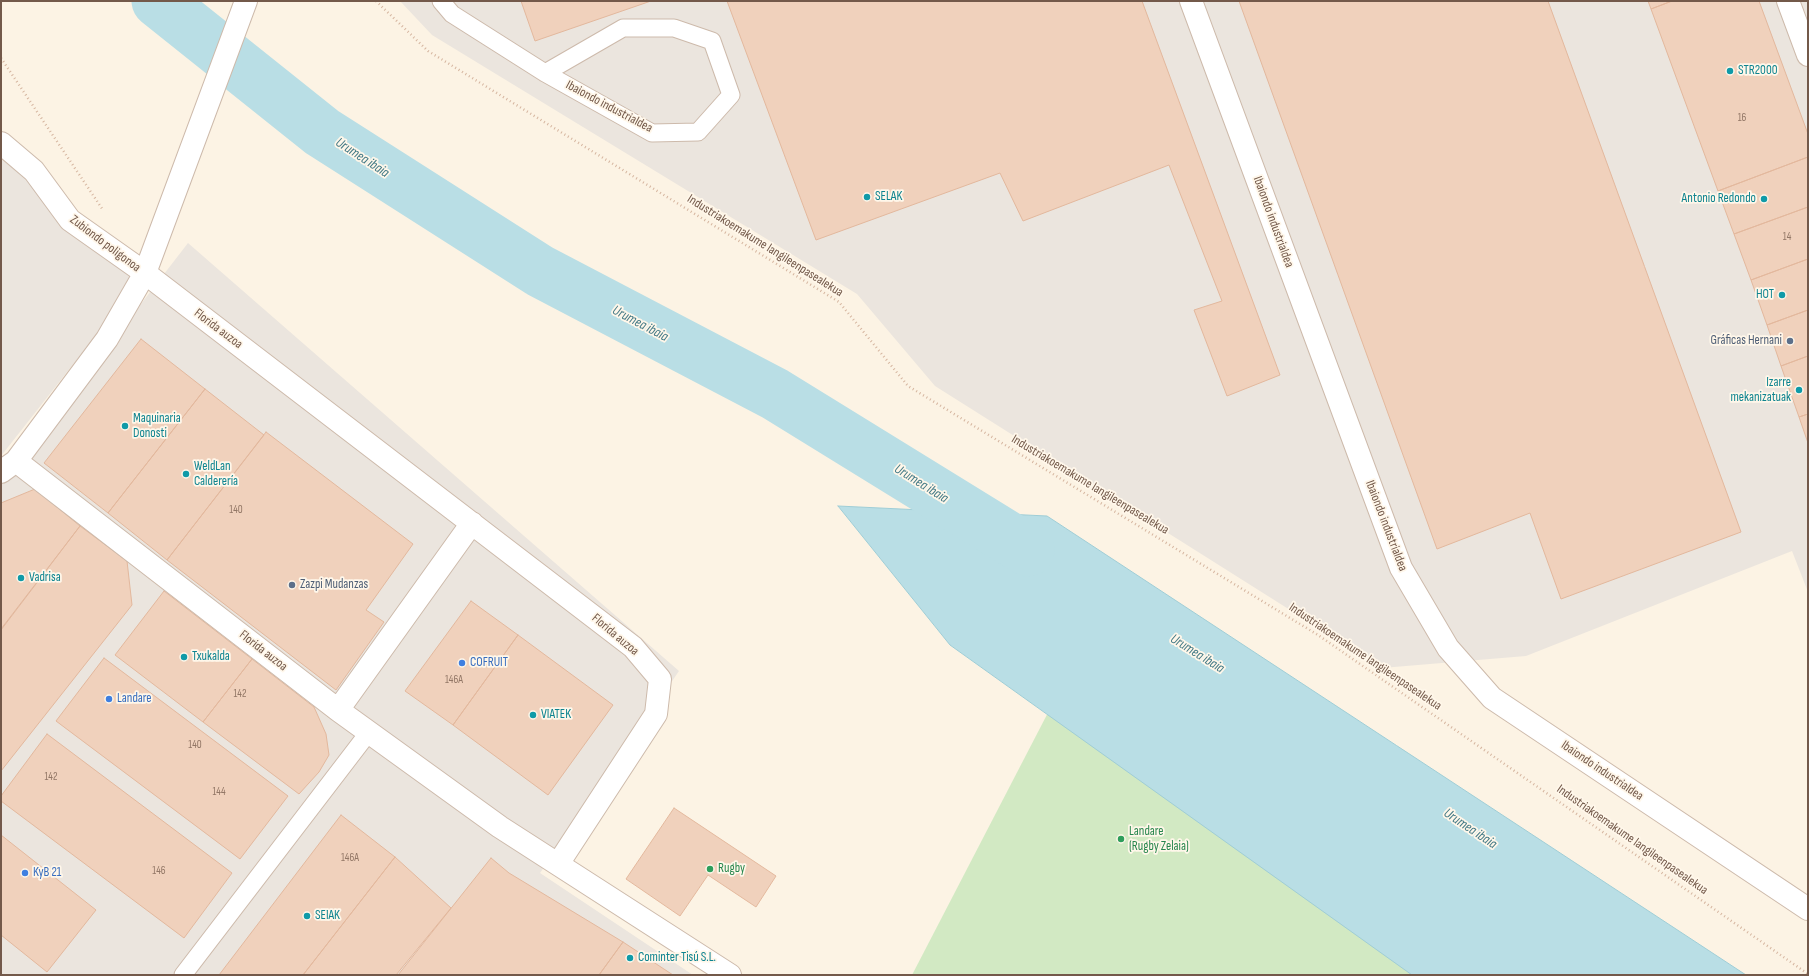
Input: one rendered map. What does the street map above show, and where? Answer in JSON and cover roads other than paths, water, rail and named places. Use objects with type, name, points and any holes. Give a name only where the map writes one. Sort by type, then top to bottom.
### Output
[{"type":"street","points":[[146,273],[246,1]]},
{"type":"street","name":"Ibaiondo industrialdea","points":[[1191,1],[1401,568],[1448,648],[1492,698],[1808,909]]},
{"type":"street","points":[[1788,1],[1808,56]]},
{"type":"street","name":"Zubiondo poligonoa","points":[[1,144],[34,171],[70,220],[146,273]]},
{"type":"street","name":"Florida auzoa","points":[[558,864],[656,714],[660,679],[633,647],[146,273],[107,338],[9,466],[338,710],[500,827],[730,975]]},
{"type":"street","points":[[338,710],[472,523]]},
{"type":"lane","name":"Ibaiondo industrialdea","points":[[441,1],[452,14],[545,73],[652,133],[698,132],[732,94],[712,41],[674,28],[622,28],[545,73]]},
{"type":"lane","points":[[183,975],[368,732]]},
{"type":"water","points":[[838,506],[1047,516],[1746,975],[1412,975],[950,645]]},
{"type":"waterway","name":"Urumea ibaia","points":[[158,1],[322,132],[540,271],[775,394],[1028,550]]},
{"type":"place","name":"STR2000","points":[[1730,71]]},
{"type":"place","name":"SELAK","points":[[867,197]]},
{"type":"place","name":"Antonio Redondo","points":[[1764,199]]},
{"type":"place","name":"HOT","points":[[1782,295]]},
{"type":"place","name":"Gráficas Hernani","points":[[1790,341]]},
{"type":"place","name":"Izarre mekanizatuak","points":[[1799,390]]},
{"type":"place","name":"Maquinaria Donosti","points":[[125,426]]},
{"type":"place","name":"WeldLan Calderería","points":[[186,474]]},
{"type":"place","name":"Vadrisa","points":[[21,578]]},
{"type":"place","name":"Zazpi Mudanzas","points":[[292,585]]},
{"type":"place","name":"Txukalda","points":[[184,657]]},
{"type":"place","name":"COFRUIT","points":[[462,663]]},
{"type":"place","name":"Landare","points":[[109,699]]},
{"type":"place","name":"VIATEK","points":[[533,715]]},
{"type":"place","name":"Landare (Rugby Zelaia)","points":[[1121,839]]},
{"type":"place","name":"Rugby","points":[[710,869]]},
{"type":"place","name":"KyB 21","points":[[25,873]]},
{"type":"place","name":"SEIAK","points":[[307,916]]},
{"type":"place","name":"Cominter Tisú S.L.","points":[[630,958]]}]
